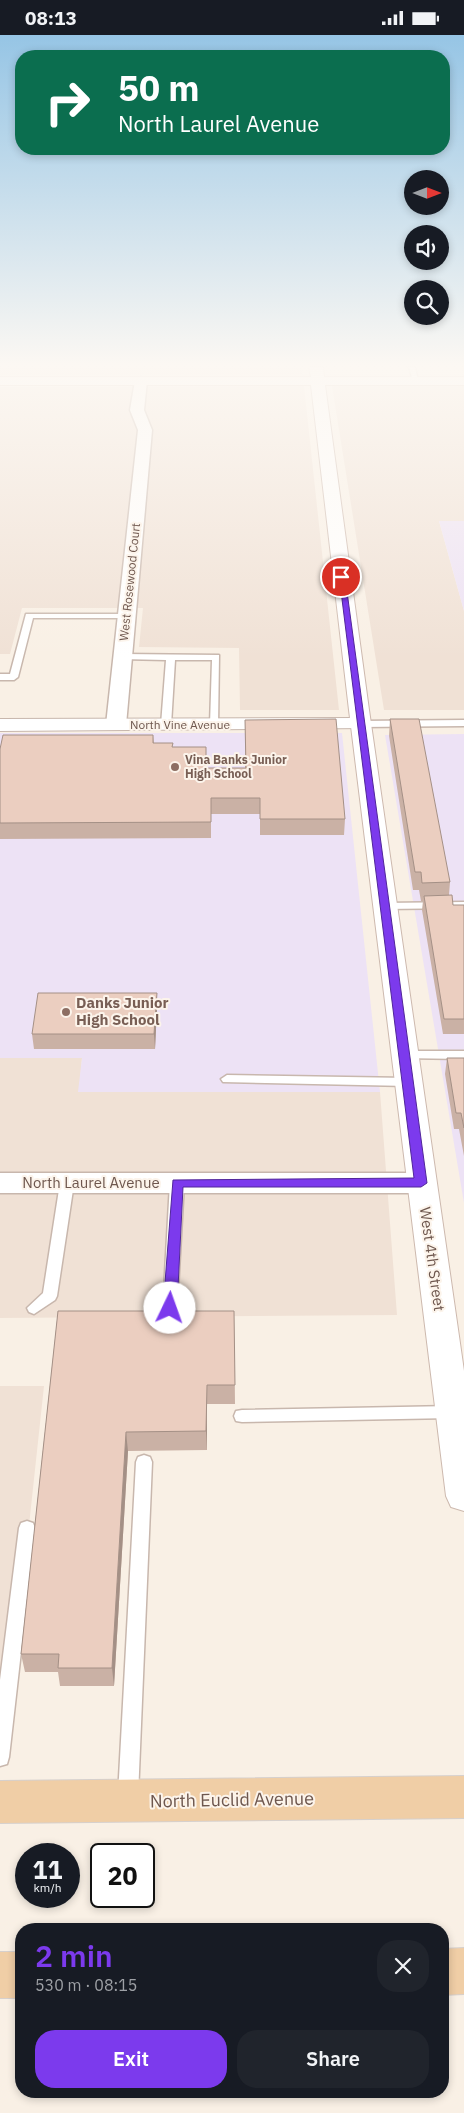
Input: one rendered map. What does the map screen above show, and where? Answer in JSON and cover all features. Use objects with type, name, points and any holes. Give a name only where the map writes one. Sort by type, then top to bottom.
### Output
[{"type":"main road","name":"West 4th Street","points":[[328,464],[404,1055],[464,1496]]},
{"type":"main road","name":"North Vine Avenue","points":[[0,725],[361,724]]},
{"type":"main road","name":"North Euclid Avenue","points":[[0,1802],[464,1797]]},
{"type":"main road","points":[[449,1971],[464,1971]]},
{"type":"main road","points":[[0,1975],[15,1975]]},
{"type":"street","name":"West Rosewood Court","points":[[116,725],[142,464]]},
{"type":"street","name":"North Laurel Avenue","points":[[0,1183],[421,1183]]},
{"type":"lane","points":[[0,677],[14,677],[29,616],[127,617]]},
{"type":"lane","points":[[122,657],[216,657],[215,725]]},
{"type":"lane","points":[[166,725],[171,657]]},
{"type":"lane","points":[[361,724],[464,723]]},
{"type":"lane","points":[[385,905],[464,905]]},
{"type":"lane","points":[[404,1055],[464,1055]]},
{"type":"lane","points":[[227,1079],[408,1082]]},
{"type":"lane","points":[[34,1308],[50,1296],[67,1183]]},
{"type":"lane","points":[[170,1308],[177,1183]]},
{"type":"lane","points":[[242,1416],[452,1412]]},
{"type":"lane","points":[[128,1801],[144,1462]]},
{"type":"lane","points":[[0,1757],[27,1528]]},
{"type":"shaded area","points":[[0,464],[312,464],[339,710],[240,710],[239,648],[139,647],[143,608],[22,608],[10,654],[0,654]]},
{"type":"shaded area","points":[[345,464],[464,464],[464,521],[439,521],[464,611],[464,710],[384,710]]},
{"type":"shaded area","points":[[439,521],[464,521],[464,611]]},
{"type":"shaded area","points":[[0,733],[342,733],[380,1092],[78,1092],[82,1058],[0,1058]]},
{"type":"shaded area","points":[[464,734],[464,1203],[385,735]]},
{"type":"shaded area","points":[[0,1058],[82,1058],[79,1092],[380,1092],[397,1315],[0,1318]]},
{"type":"shaded area","points":[[0,1386],[44,1386],[7,1730],[0,1730]]},
{"type":"building","points":[[336,719],[345,819],[260,819],[260,798],[211,798],[211,822],[0,823],[0,749],[3,735],[153,735],[153,743],[173,743],[172,747],[206,747],[206,768],[246,768],[245,720]]},
{"type":"building","points":[[390,719],[419,719],[450,882],[422,883],[421,872],[415,872]]},
{"type":"building","points":[[452,895],[453,905],[464,905],[464,1019],[444,1019],[424,896]]},
{"type":"building","points":[[38,993],[157,993],[154,1034],[32,1034]]},
{"type":"building","points":[[447,1058],[464,1058],[464,1128],[461,1113],[456,1113]]},
{"type":"building","points":[[58,1311],[234,1311],[235,1385],[207,1385],[206,1431],[126,1432],[112,1668],[58,1668],[59,1654],[21,1654]]},
{"type":"place","name":"Vina Banks Junior High School","points":[[175,767]]},
{"type":"place","name":"Danks Junior High School","points":[[66,1012]]},
{"type":"route","points":[[170,1308],[177,1183],[421,1183],[341,577]]}]
